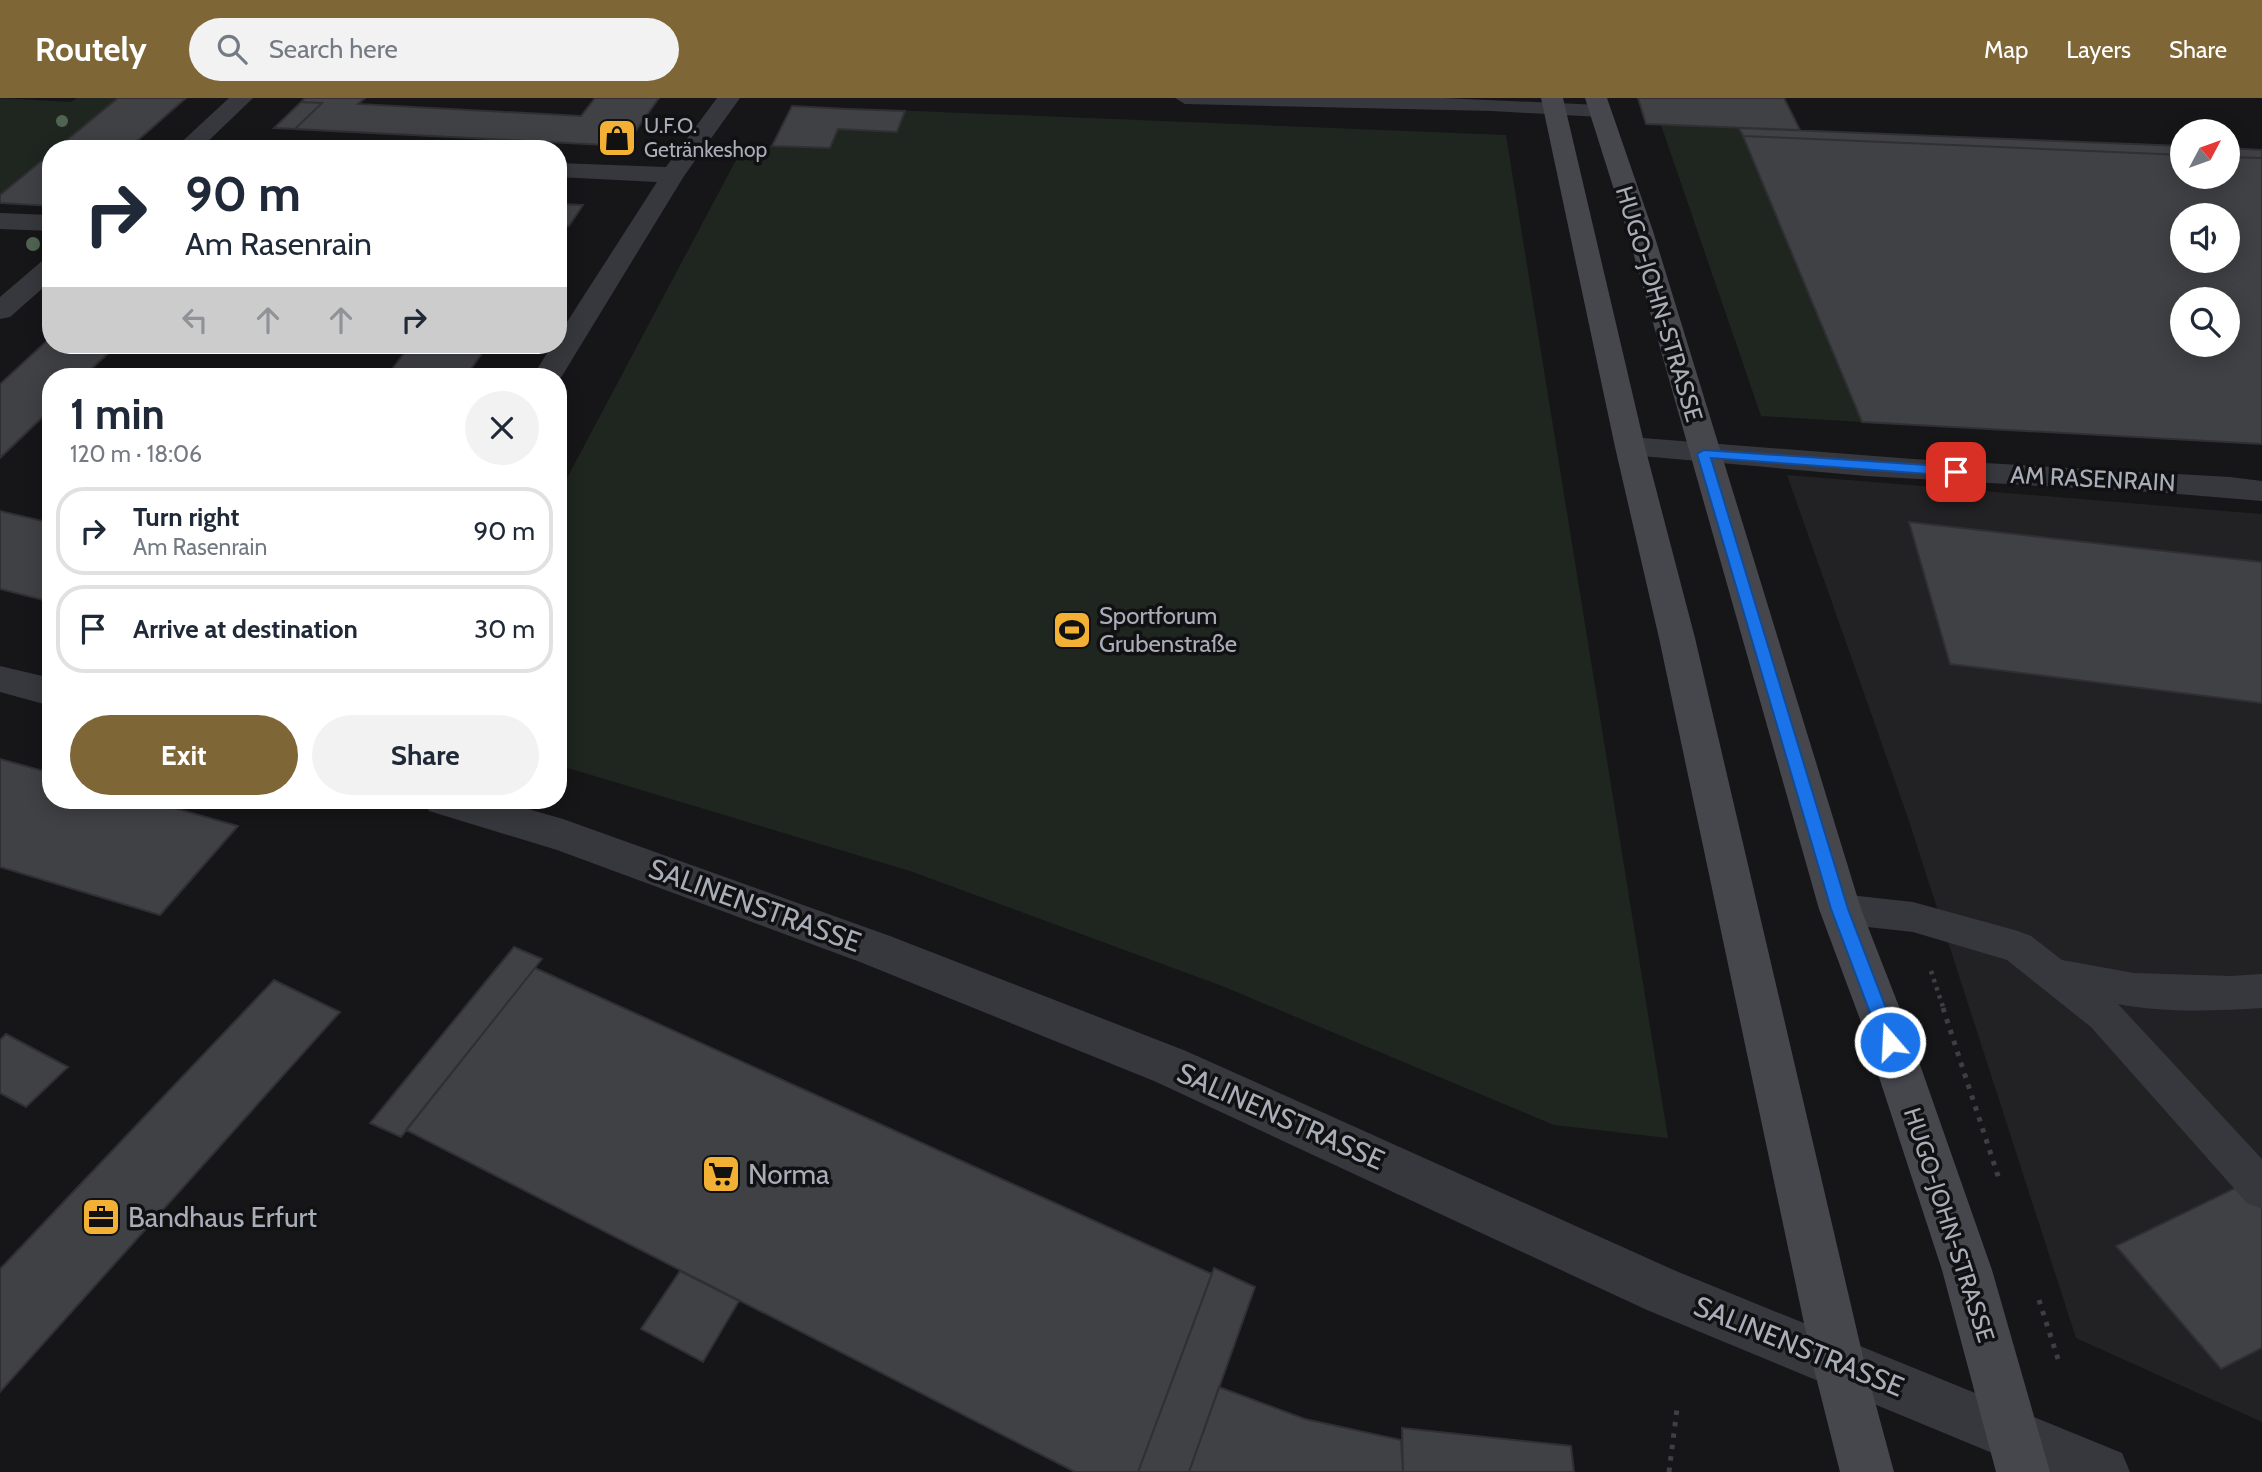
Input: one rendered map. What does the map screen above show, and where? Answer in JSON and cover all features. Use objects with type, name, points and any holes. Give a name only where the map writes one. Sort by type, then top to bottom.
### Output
[{"type":"main road","name":"HUGO-JOHN-STRASSE","points":[[1553,103],[1838,1360],[1867,1472]]},
{"type":"main road","name":"HUGO-JOHN-STRASSE","points":[[1598,104],[1640,231],[1840,909],[1883,1022],[1967,1270],[2017,1453]]},
{"type":"street","points":[[196,140],[242,98]]},
{"type":"street","points":[[567,344],[673,175],[729,98]]},
{"type":"street","points":[[567,170],[673,175]]},
{"type":"street","points":[[0,220],[42,222]]},
{"type":"street","points":[[0,311],[42,275]]},
{"type":"street","name":"AM RASENRAIN","points":[[1630,447],[2007,475],[2206,484],[2262,491]]},
{"type":"street","points":[[0,679],[42,690]]},
{"type":"street","name":"SALINENSTRASSE","points":[[474,809],[563,835],[810,925],[1170,1066],[1665,1292],[1838,1360],[2017,1453],[2103,1472]]},
{"type":"lane","points":[[1185,98],[1598,104]]},
{"type":"lane","points":[[1840,909],[1913,917],[2018,947],[2104,1015],[2262,1189]]},
{"type":"lane","points":[[2051,974],[2134,990],[2231,993],[2262,991]]},
{"type":"path","points":[[1913,917],[2002,1187]]},
{"type":"path","points":[[2036,1293],[2058,1359]]},
{"type":"path","points":[[1669,1472],[1676,1409]]},
{"type":"shaded area","points":[[0,98],[71,102],[77,98],[118,98],[67,140],[42,140],[42,160],[0,195]]},
{"type":"shaded area","name":"Sportforum Grubenstraße","points":[[792,106],[1506,135],[1668,1138],[1554,1125],[1222,986],[910,871],[567,768],[567,478],[744,145],[772,146]]},
{"type":"shaded area","points":[[1661,125],[1739,128],[1862,422],[1761,416]]},
{"type":"shaded area","points":[[1787,475],[2262,514],[2262,1422],[2076,1338],[1908,818]]},
{"type":"building","points":[[118,98],[186,98],[138,140],[67,140]]},
{"type":"building","points":[[305,98],[365,98],[358,104],[581,116],[595,98],[659,98],[625,146],[567,143],[567,140],[509,140],[295,129],[322,103],[301,102]]},
{"type":"building","points":[[1638,98],[1784,98],[1800,130],[1646,124]]},
{"type":"building","points":[[301,102],[322,103],[295,129],[274,128]]},
{"type":"building","points":[[792,106],[905,111],[897,132],[838,129],[830,148],[772,146]]},
{"type":"building","points":[[1739,128],[2170,146],[2170,154],[1743,136]]},
{"type":"building","points":[[1743,136],[2170,154],[2170,189],[2240,189],[2240,157],[2262,158],[2262,444],[1862,422]]},
{"type":"building","points":[[2240,149],[2262,150],[2262,158],[2240,157]]},
{"type":"building","points":[[42,160],[42,205],[0,203],[0,195]]},
{"type":"building","points":[[567,204],[583,205],[569,226]]},
{"type":"building","points":[[42,345],[42,354],[107,354],[93,368],[42,368],[42,418],[0,458],[0,384]]},
{"type":"building","points":[[403,354],[482,354],[472,368],[393,368]]},
{"type":"building","points":[[0,511],[42,521],[42,600],[0,589]]},
{"type":"building","points":[[1909,522],[2262,562],[2262,703],[1950,664]]},
{"type":"building","points":[[0,759],[42,771],[42,809],[178,809],[238,826],[160,915],[0,867]]},
{"type":"building","points":[[514,947],[542,959],[401,1137],[370,1123]]},
{"type":"building","points":[[535,968],[1212,1274],[1138,1472],[1075,1472],[406,1130]]},
{"type":"building","points":[[274,980],[340,1012],[0,1392],[0,1269]]},
{"type":"building","points":[[6,1034],[68,1067],[26,1107],[0,1093],[0,1040]]},
{"type":"building","points":[[2262,1175],[2262,1348],[2221,1369],[2116,1246]]},
{"type":"building","points":[[1214,1268],[1255,1287],[1189,1472],[1138,1472]]},
{"type":"building","points":[[680,1271],[739,1301],[703,1362],[641,1329]]},
{"type":"building","points":[[1219,1387],[1305,1419],[1401,1440],[1403,1472],[1189,1472]]},
{"type":"building","points":[[1402,1428],[1571,1446],[1574,1472],[1403,1472]]},
{"type":"place","name":"U.F.O. Getränkeshop","points":[[617,138]]},
{"type":"place","name":"Sportforum Grubenstraße","points":[[1072,630]]},
{"type":"place","name":"Norma","points":[[721,1174]]},
{"type":"place","name":"Bandhaus Erfurt","points":[[101,1217]]},
{"type":"route","points":[[1890,1042],[1840,909],[1704,454],[1956,472]]}]
